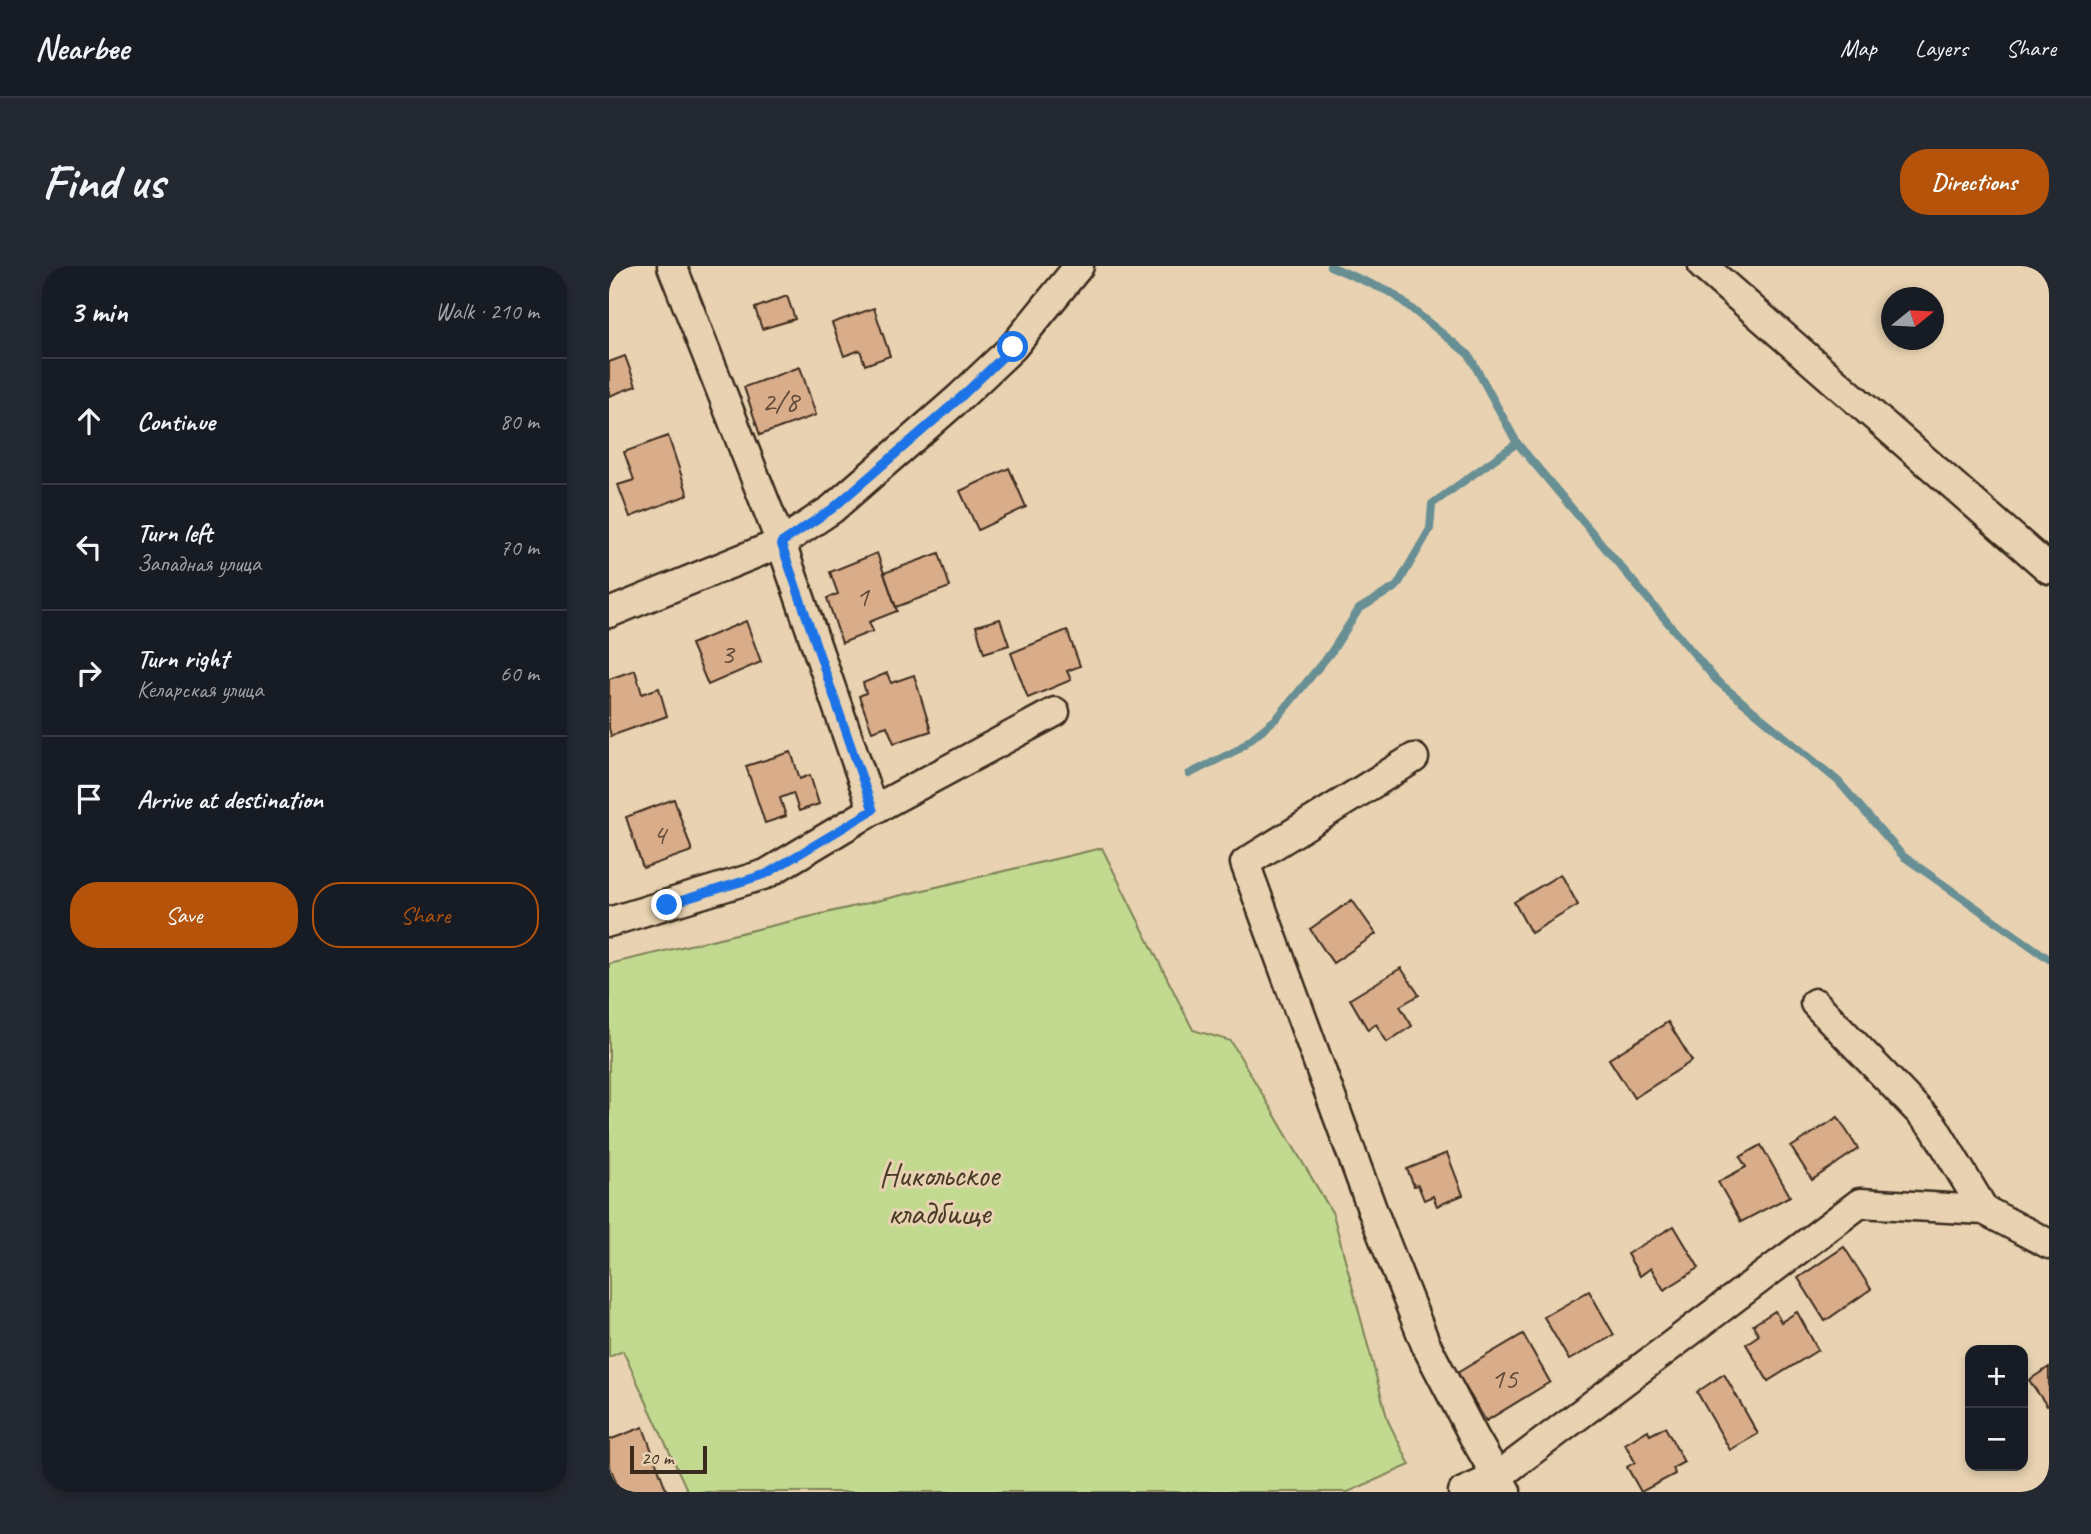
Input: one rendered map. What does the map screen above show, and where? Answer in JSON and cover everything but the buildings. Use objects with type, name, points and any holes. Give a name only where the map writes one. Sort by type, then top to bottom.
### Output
[{"type":"street","points":[[672,266],[781,543],[873,810]]},
{"type":"street","points":[[609,613],[781,543],[832,509],[960,398],[1013,347],[1079,266]]},
{"type":"street","points":[[1703,266],[2049,569]]},
{"type":"street","points":[[609,922],[766,874],[873,810],[1055,712]]},
{"type":"street","points":[[1414,758],[1245,863],[1372,1209],[1426,1345],[1502,1484]]},
{"type":"street","points":[[1815,1003],[1934,1127],[1984,1210]]},
{"type":"street","points":[[1463,1492],[1502,1484],[1860,1203],[1984,1210],[2049,1244]]},
{"type":"green space","name":"Никольское кладбище","points":[[1102,848],[1193,1030],[1231,1041],[1333,1214],[1388,1421],[1410,1465],[1348,1492],[688,1492],[623,1351],[609,1357],[609,964]]},
{"type":"waterway","points":[[1330,266],[1392,293],[1469,355],[1517,443],[1716,680],[1838,781],[1903,856],[2049,959]]},
{"type":"waterway","points":[[1189,774],[1237,750],[1277,718],[1332,651],[1359,609],[1397,586],[1430,529],[1432,504],[1517,443]]},
{"type":"route","points":[[667,905],[766,874],[873,810],[781,543],[832,509],[960,398],[1013,347]]}]
